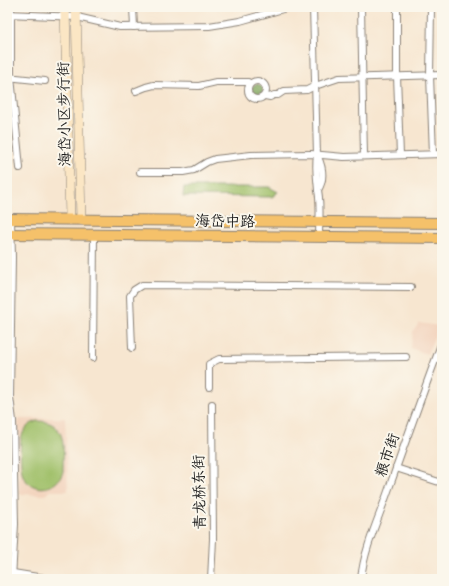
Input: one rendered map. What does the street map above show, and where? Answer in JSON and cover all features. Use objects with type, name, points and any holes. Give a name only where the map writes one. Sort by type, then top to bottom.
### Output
[{"type":"main road","name":"海岱中路","points":[[9,219],[442,223]]},
{"type":"main road","name":"海岱中路","points":[[9,234],[442,238]]},
{"type":"street","points":[[11,7],[9,14],[9,77],[20,168]]},
{"type":"street","name":"海岱小区步行街","points":[[76,7],[80,220]]},
{"type":"street","points":[[133,7],[134,27]]},
{"type":"street","points":[[9,14],[65,12],[77,17],[120,27],[215,25],[261,16],[290,7]]},
{"type":"street","points":[[313,7],[317,155],[322,167],[323,176],[323,183],[318,190],[319,237]]},
{"type":"street","points":[[361,7],[364,156]]},
{"type":"street","points":[[397,7],[397,76],[400,155]]},
{"type":"street","points":[[432,7],[430,76],[433,154]]},
{"type":"street","name":"海岱小区步行街","points":[[65,12],[70,220]]},
{"type":"street","points":[[265,96],[270,97],[278,95],[284,91],[307,90],[339,78],[442,75]]},
{"type":"street","points":[[9,77],[45,81]]},
{"type":"street","points":[[255,81],[263,83],[267,90],[265,96],[260,100],[251,98],[248,93],[248,86],[250,84],[255,81]]},
{"type":"street","points":[[136,91],[154,85],[199,86],[216,82],[248,82],[250,84]]},
{"type":"street","points":[[140,172],[183,172],[194,170],[212,160],[251,155],[317,155],[344,157],[442,154]]},
{"type":"street","points":[[9,219],[9,357],[10,397],[13,421],[10,470],[15,524],[11,574],[50,579]]},
{"type":"street","points":[[93,358],[94,234]]},
{"type":"street","points":[[132,348],[130,296],[134,290],[142,285],[411,287]]},
{"type":"street","name":"粮市街","points":[[361,579],[362,566],[442,342]]},
{"type":"street","points":[[209,387],[209,364],[220,359],[406,357]]},
{"type":"street","name":"青龙桥东街","points":[[211,579],[213,539],[212,404]]},
{"type":"street","points":[[396,468],[442,484]]},
{"type":"shaded area","points":[[419,323],[439,326],[427,354],[411,348],[413,332]]},
{"type":"shaded area","points":[[7,410],[8,411],[11,524],[7,524]]},
{"type":"shaded area","points":[[65,418],[68,491],[50,491],[45,495],[19,494],[18,419]]},
{"type":"green space","points":[[255,84],[259,84],[263,90],[259,96],[255,96],[251,92],[251,88]]},
{"type":"green space","points":[[184,187],[269,187],[278,192],[272,197],[183,196]]},
{"type":"green space","points":[[37,421],[47,422],[55,426],[62,438],[63,446],[63,472],[60,478],[51,486],[40,488],[29,483],[24,478],[20,453],[21,438],[24,431],[28,426]]}]
